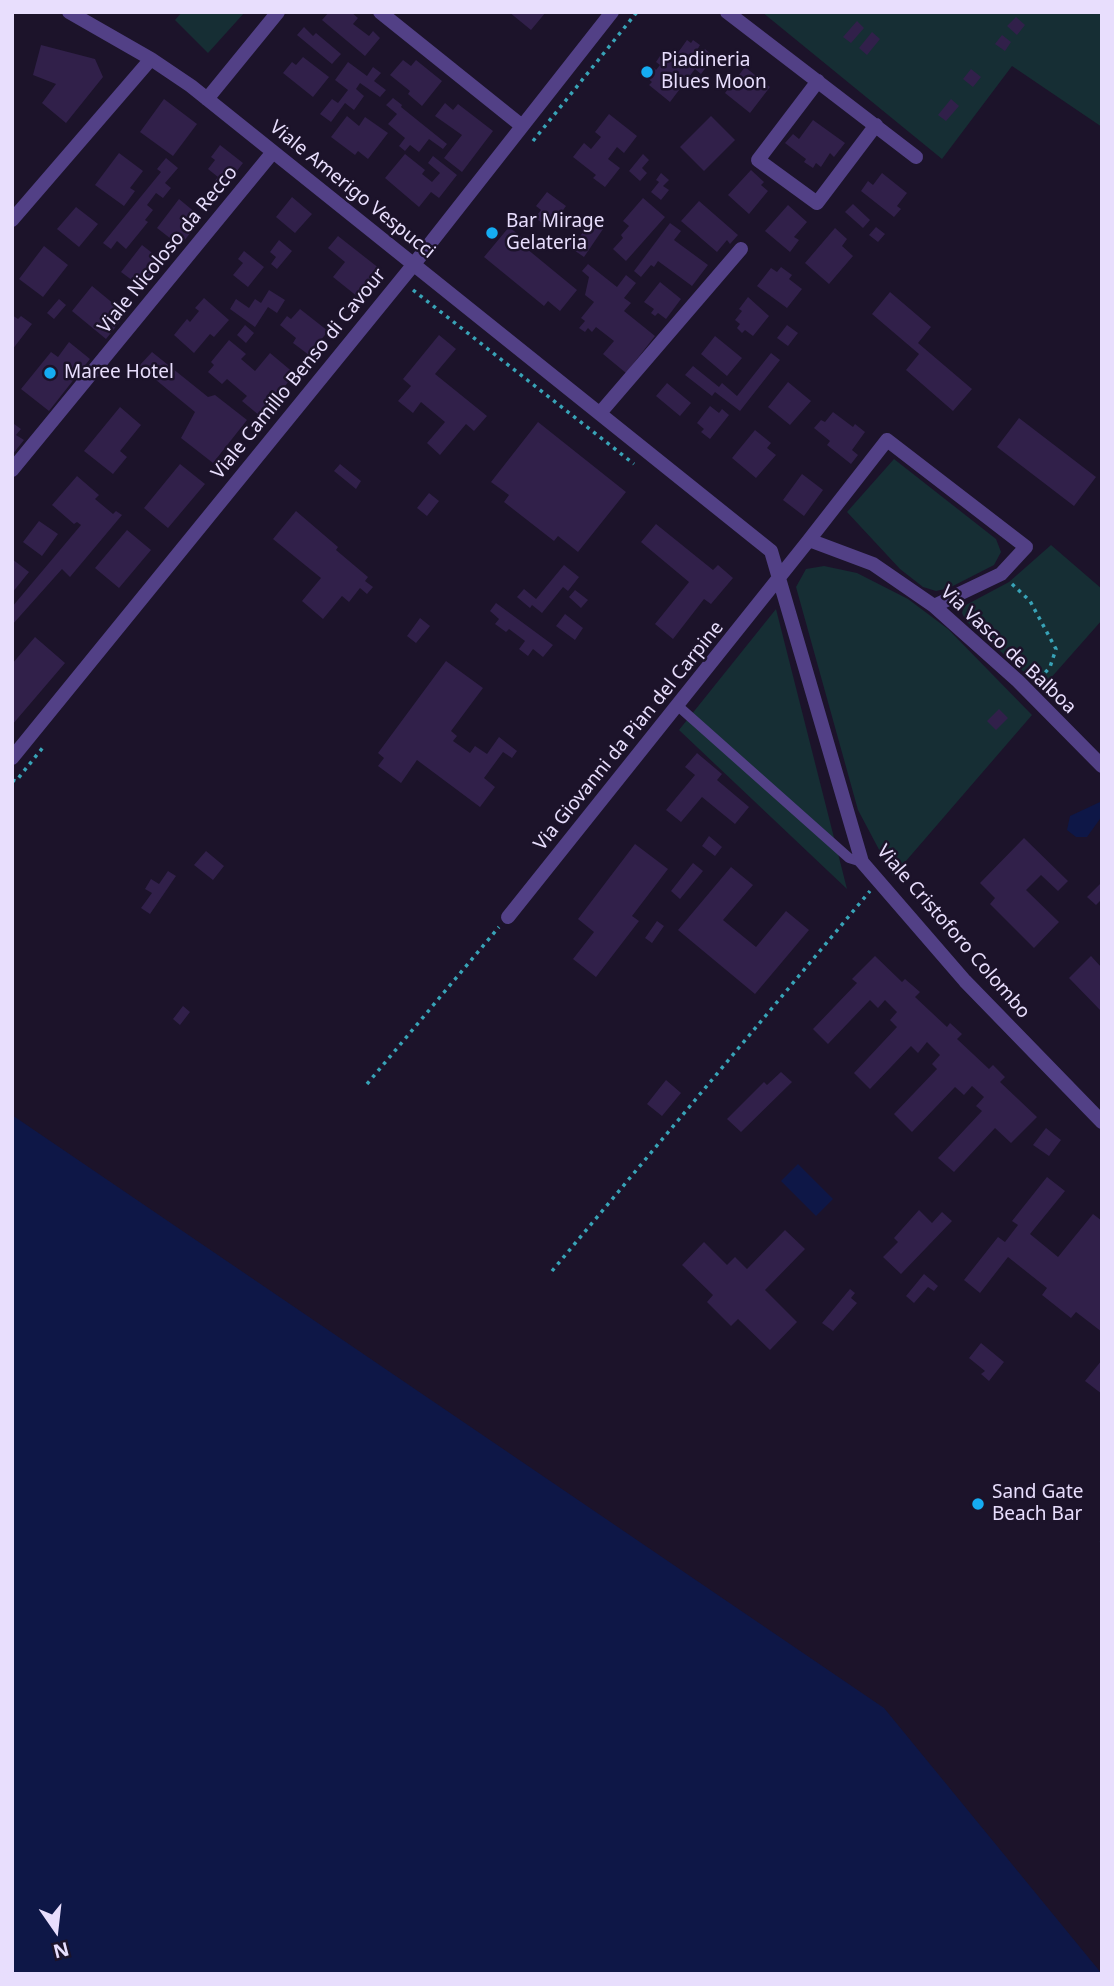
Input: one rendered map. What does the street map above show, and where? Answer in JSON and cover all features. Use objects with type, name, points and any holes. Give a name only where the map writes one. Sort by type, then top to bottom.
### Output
[{"type":"street","points":[[207,99],[278,12]]},
{"type":"street","points":[[380,12],[522,126]]},
{"type":"street","name":"Viale Camillo Benso di Cavour","points":[[12,758],[414,264],[611,12]]},
{"type":"street","points":[[727,12],[916,157]]},
{"type":"street","name":"Viale Amerigo Vespucci","points":[[78,15],[151,59],[207,99],[600,413],[771,551],[779,578]]},
{"type":"street","points":[[12,220],[151,59]]},
{"type":"street","points":[[818,81],[758,160],[817,203],[876,125]]},
{"type":"street","name":"Viale Nicoloso da Recco","points":[[12,470],[273,152]]},
{"type":"street","points":[[600,413],[741,248]]},
{"type":"street","points":[[779,578],[887,440],[1026,547],[1001,574],[934,606]]},
{"type":"street","name":"Via Vasco de Balboa","points":[[809,540],[873,565],[934,606],[1028,691],[1102,766]]},
{"type":"street","name":"Via Giovanni da Pian del Carpine","points":[[508,917],[779,578]]},
{"type":"street","name":"Viale Cristoforo Colombo","points":[[779,578],[862,862],[965,981],[1102,1122]]},
{"type":"street","points":[[678,706],[849,858],[862,862]]},
{"type":"path","points":[[413,290],[642,470]]},
{"type":"path","points":[[1001,574],[1030,601],[1056,649],[1050,667],[1028,691]]},
{"type":"path","points":[[552,1271],[878,881]]},
{"type":"path","points":[[367,1084],[508,917]]},
{"type":"green space","points":[[182,12],[245,12],[208,53],[175,20]]},
{"type":"green space","points":[[762,12],[1102,12],[1102,127],[1012,66],[942,159]]},
{"type":"green space","points":[[894,459],[996,539],[1001,552],[994,565],[949,588],[936,591],[923,587],[900,569],[847,512]]},
{"type":"green space","points":[[1051,545],[1102,589],[1102,620],[1042,688],[966,621],[962,613],[964,606],[1009,582]]},
{"type":"green space","points":[[824,566],[857,573],[908,599],[948,629],[1032,715],[893,876],[858,810],[796,587],[806,569]]},
{"type":"green space","points":[[776,609],[847,889],[679,730]]},
{"type":"shaded area","points":[[1100,802],[1102,816],[1087,837],[1076,837],[1067,830],[1070,816]]},
{"type":"shaded area","points":[[12,1115],[884,1708],[1102,1974],[12,1974]]},
{"type":"shaded area","points":[[798,1164],[833,1199],[816,1216],[781,1181]]},
{"type":"building","points":[[329,12],[351,12],[358,18],[353,24],[369,36],[373,31],[380,38],[365,56],[322,20]]},
{"type":"building","points":[[509,12],[546,12],[531,30]]},
{"type":"building","points":[[1016,17],[1025,25],[1017,35],[1007,26]]},
{"type":"building","points":[[857,21],[864,28],[851,43],[843,37]]},
{"type":"building","points":[[304,27],[313,36],[316,33],[341,54],[332,64],[297,35]]},
{"type":"building","points":[[872,32],[880,39],[867,55],[859,48]]},
{"type":"building","points":[[1002,35],[1011,42],[1005,51],[995,44]]},
{"type":"building","points":[[687,40],[691,43],[693,40],[700,45],[697,50],[701,53],[705,49],[711,54],[706,59],[710,62],[701,74],[695,69],[670,102],[649,85],[652,82],[645,76],[652,66],[656,70],[660,65],[656,62],[660,56],[666,60],[673,51],[677,54]]},
{"type":"building","points":[[41,45],[95,59],[103,77],[66,123],[42,103],[56,84],[33,75]]},
{"type":"building","points":[[303,57],[329,77],[313,97],[283,73],[292,62],[296,65]]},
{"type":"building","points":[[403,60],[411,66],[416,60],[442,81],[422,106],[408,94],[410,91],[390,75]]},
{"type":"building","points":[[348,62],[367,76],[373,67],[381,73],[374,81],[386,90],[380,97],[360,83],[356,89],[364,96],[354,110],[345,103],[331,122],[320,114],[332,99],[338,103],[348,90],[335,80]]},
{"type":"building","points":[[745,67],[770,87],[750,113],[725,93]]},
{"type":"building","points":[[971,69],[981,77],[973,87],[963,79]]},
{"type":"building","points":[[393,98],[447,144],[443,149],[429,139],[419,152],[410,145],[405,151],[399,146],[405,138],[388,124],[397,114],[386,105]]},
{"type":"building","points":[[164,99],[197,124],[173,156],[140,132]]},
{"type":"building","points":[[951,99],[959,106],[946,121],[938,115]]},
{"type":"building","points":[[445,103],[453,110],[458,104],[493,131],[462,172],[444,158],[462,135],[435,116]]},
{"type":"building","points":[[609,114],[637,136],[624,153],[617,147],[608,159],[620,168],[605,187],[593,178],[596,175],[573,157],[584,143],[591,149],[601,137],[595,132]]},
{"type":"building","points":[[347,116],[359,126],[365,117],[388,133],[368,159],[358,151],[355,155],[331,137]]},
{"type":"building","points":[[711,116],[735,140],[704,171],[680,147]]},
{"type":"building","points":[[813,120],[845,143],[834,157],[830,153],[821,167],[816,163],[813,168],[785,143],[793,134],[799,139]]},
{"type":"building","points":[[220,145],[243,163],[223,189],[214,182],[218,177],[208,169],[215,160],[211,157]]},
{"type":"building","points":[[119,153],[143,171],[130,188],[135,191],[124,206],[95,185]]},
{"type":"building","points":[[405,154],[425,170],[422,174],[432,182],[440,173],[428,163],[433,156],[457,175],[439,198],[431,192],[419,207],[385,178]]},
{"type":"building","points":[[643,154],[649,160],[642,168],[647,173],[640,181],[629,171]]},
{"type":"building","points":[[166,158],[178,168],[165,183],[171,188],[163,198],[156,193],[147,205],[153,210],[145,220],[148,222],[126,249],[117,241],[111,249],[103,243],[161,172],[157,169]]},
{"type":"building","points":[[751,170],[764,182],[761,185],[768,191],[749,214],[728,195]]},
{"type":"building","points":[[661,173],[669,180],[663,186],[669,190],[661,200],[651,192],[659,182],[656,180]]},
{"type":"building","points":[[882,173],[907,193],[897,206],[901,209],[894,217],[861,191],[868,181],[873,185]]},
{"type":"building","points":[[547,192],[566,206],[550,228],[535,218],[541,210],[536,206]]},
{"type":"building","points":[[292,197],[312,214],[295,233],[276,217]]},
{"type":"building","points":[[643,198],[665,217],[626,261],[613,249],[629,226],[623,221]]},
{"type":"building","points":[[179,199],[202,218],[180,246],[157,228]]},
{"type":"building","points":[[699,201],[738,235],[730,244],[727,240],[717,252],[681,221]]},
{"type":"building","points":[[853,204],[870,220],[863,228],[845,212]]},
{"type":"building","points":[[788,205],[807,222],[794,237],[799,240],[790,252],[765,231]]},
{"type":"building","points":[[76,207],[98,224],[79,247],[57,229]]},
{"type":"building","points":[[591,220],[603,229],[584,257],[568,246],[573,238],[577,241]]},
{"type":"building","points":[[670,223],[681,231],[674,240],[708,265],[692,286],[658,261],[641,277],[634,271]]},
{"type":"building","points":[[509,227],[524,239],[521,244],[577,290],[560,311],[548,301],[544,306],[484,257]]},
{"type":"building","points":[[876,227],[885,234],[878,242],[869,235]]},
{"type":"building","points":[[835,228],[847,239],[842,246],[853,256],[829,284],[805,263]]},
{"type":"building","points":[[338,236],[380,269],[358,297],[333,277],[345,262],[328,248]]},
{"type":"building","points":[[279,240],[292,251],[277,269],[271,264],[276,257],[270,252]]},
{"type":"building","points":[[142,245],[165,263],[144,289],[121,272]]},
{"type":"building","points":[[44,246],[68,265],[43,297],[19,279]]},
{"type":"building","points":[[244,251],[264,267],[248,287],[233,275],[243,263],[238,259]]},
{"type":"building","points":[[588,264],[617,287],[626,275],[636,283],[624,298],[631,303],[624,311],[655,336],[626,373],[603,354],[614,341],[596,327],[592,332],[588,328],[585,332],[579,328],[585,321],[581,318],[594,302],[585,295],[589,277],[582,271]]},
{"type":"building","points":[[781,267],[792,275],[789,279],[802,289],[787,308],[757,286],[771,268],[777,272]]},
{"type":"building","points":[[660,282],[681,299],[666,319],[658,313],[655,316],[651,313],[654,309],[644,302]]},
{"type":"building","points":[[92,286],[126,314],[106,339],[72,311]]},
{"type":"building","points":[[269,290],[285,300],[277,313],[268,307],[255,327],[230,309],[236,299],[249,308],[255,299],[261,303]]},
{"type":"building","points":[[890,292],[931,327],[918,343],[972,389],[953,411],[906,370],[919,354],[872,314]]},
{"type":"building","points":[[748,297],[769,316],[753,336],[745,330],[742,333],[737,328],[740,324],[735,320]]},
{"type":"building","points":[[204,298],[229,320],[214,337],[210,334],[194,353],[174,335],[187,319],[190,322],[199,311],[195,308]]},
{"type":"building","points":[[59,299],[66,305],[54,319],[47,313]]},
{"type":"building","points":[[300,309],[328,331],[309,355],[293,343],[296,338],[280,325],[287,316],[291,319]]},
{"type":"building","points":[[12,315],[18,319],[21,316],[32,324],[12,350]]},
{"type":"building","points":[[245,325],[254,333],[246,343],[237,335]]},
{"type":"building","points":[[787,325],[798,333],[788,346],[777,338]]},
{"type":"building","points":[[439,335],[456,349],[435,374],[487,416],[474,431],[466,424],[440,455],[427,443],[445,422],[421,402],[413,413],[398,401],[411,386],[403,379]]},
{"type":"building","points":[[715,336],[742,358],[727,376],[701,354]]},
{"type":"building","points":[[229,340],[246,354],[241,359],[255,371],[270,353],[295,374],[260,416],[242,401],[247,396],[227,379],[222,384],[208,372],[214,365],[211,362]]},
{"type":"building","points":[[69,342],[90,359],[49,411],[21,389],[51,352],[58,357]]},
{"type":"building","points":[[152,352],[208,397],[215,395],[247,420],[213,463],[181,438],[195,412],[139,366]]},
{"type":"building","points":[[771,353],[780,360],[740,411],[715,392],[712,396],[685,375],[693,366],[719,387],[722,383],[737,396]]},
{"type":"building","points":[[788,382],[811,401],[790,425],[768,407]]},
{"type":"building","points":[[667,383],[691,403],[680,416],[656,396]]},
{"type":"building","points":[[710,406],[719,413],[722,409],[729,415],[710,439],[701,432],[704,429],[697,423]]},
{"type":"building","points":[[120,407],[141,425],[120,451],[127,457],[113,474],[84,451]]},
{"type":"building","points":[[833,412],[853,427],[855,424],[865,432],[852,450],[858,455],[851,464],[827,445],[830,441],[814,428],[821,420],[825,422]]},
{"type":"building","points":[[1019,418],[1096,477],[1074,506],[997,447]]},
{"type":"building","points":[[538,422],[626,492],[578,552],[558,536],[554,541],[504,502],[509,495],[491,482]]},
{"type":"building","points":[[14,424],[21,429],[16,435],[24,440],[12,455],[12,427]]},
{"type":"building","points":[[755,430],[771,443],[767,448],[776,455],[756,478],[732,458]]},
{"type":"building","points":[[180,464],[205,484],[168,528],[144,508]]},
{"type":"building","points":[[340,464],[361,481],[356,489],[334,471]]},
{"type":"building","points":[[802,474],[823,490],[804,516],[783,500]]},
{"type":"building","points":[[77,476],[99,495],[95,499],[113,514],[116,511],[122,515],[70,577],[62,569],[12,625],[12,607],[81,525],[77,522],[74,524],[52,505]]},
{"type":"building","points":[[429,493],[439,501],[427,516],[417,508]]},
{"type":"building","points":[[296,511],[338,547],[336,550],[368,577],[365,581],[373,587],[367,594],[360,588],[349,602],[342,596],[323,619],[302,601],[321,578],[273,539]]},
{"type":"building","points":[[39,521],[58,534],[42,556],[23,542]]},
{"type":"building","points":[[656,524],[713,570],[718,565],[733,578],[711,604],[704,599],[673,639],[655,624],[689,582],[641,542]]},
{"type":"building","points":[[127,530],[151,550],[119,588],[95,568]]},
{"type":"building","points":[[12,559],[29,572],[12,593]]},
{"type":"building","points":[[564,565],[579,577],[568,591],[563,587],[542,613],[532,605],[530,608],[517,597],[524,589],[536,599]]},
{"type":"building","points":[[575,590],[588,600],[581,608],[569,597]]},
{"type":"building","points":[[496,603],[553,645],[543,657],[533,649],[528,656],[519,649],[525,641],[509,629],[506,632],[495,624],[499,619],[490,611]]},
{"type":"building","points":[[565,614],[583,628],[575,640],[556,626]]},
{"type":"building","points":[[420,618],[430,626],[416,643],[407,636]]},
{"type":"building","points":[[35,637],[65,663],[12,725],[12,664]]},
{"type":"building","points":[[446,661],[483,688],[451,731],[457,736],[453,741],[470,753],[475,746],[487,754],[499,737],[517,751],[512,758],[503,752],[484,778],[495,787],[480,807],[417,760],[401,783],[378,766],[384,758],[378,753]]},
{"type":"building","points":[[999,709],[1008,718],[996,730],[987,721]]},
{"type":"building","points":[[697,753],[722,774],[717,780],[749,807],[735,824],[702,797],[681,822],[666,810],[695,775],[685,767]]},
{"type":"building","points":[[709,836],[722,847],[715,856],[702,846]]},
{"type":"building","points":[[1024,838],[1068,881],[1058,891],[1041,875],[1026,890],[1059,922],[1034,948],[990,904],[995,898],[980,883]]},
{"type":"building","points":[[635,844],[668,869],[632,916],[639,921],[596,977],[573,959],[594,932],[578,919]]},
{"type":"building","points":[[206,851],[224,866],[213,880],[194,865]]},
{"type":"building","points":[[693,863],[703,871],[680,899],[671,891]]},
{"type":"building","points":[[731,867],[753,885],[723,920],[756,947],[786,911],[809,930],[755,994],[678,930]]},
{"type":"building","points":[[168,871],[176,876],[150,914],[141,908],[152,893],[145,889],[151,879],[159,884]]},
{"type":"building","points":[[1102,882],[1102,899],[1096,905],[1087,897]]},
{"type":"building","points":[[657,921],[664,926],[652,943],[645,938]]},
{"type":"building","points":[[875,956],[902,982],[905,979],[920,992],[915,997],[947,1027],[950,1023],[962,1034],[957,1039],[989,1069],[993,1065],[1005,1077],[1000,1082],[1037,1117],[1011,1143],[995,1128],[954,1172],[938,1158],[982,1111],[976,1106],[984,1097],[972,1086],[964,1095],[955,1087],[912,1132],[894,1114],[937,1069],[932,1064],[940,1055],[927,1042],[918,1053],[911,1046],[870,1089],[854,1073],[897,1027],[890,1020],[897,1012],[885,1000],[878,1008],[870,1000],[828,1044],[813,1029],[857,983],[852,979]]},
{"type":"building","points":[[1091,956],[1102,968],[1102,1012],[1069,978]]},
{"type":"building","points":[[183,1006],[190,1012],[180,1025],[173,1019]]},
{"type":"building","points":[[781,1072],[792,1082],[741,1132],[727,1119],[764,1082],[767,1085]]},
{"type":"building","points":[[666,1080],[681,1093],[662,1116],[647,1104]]},
{"type":"building","points":[[1046,1128],[1061,1140],[1049,1156],[1033,1145]]},
{"type":"building","points":[[1047,1177],[1065,1191],[1030,1234],[1058,1257],[1093,1214],[1102,1221],[1102,1332],[1076,1312],[1071,1318],[1042,1295],[1047,1288],[1008,1257],[980,1293],[964,1280],[998,1237],[1005,1242],[1018,1225],[1012,1221]]},
{"type":"building","points":[[919,1210],[932,1223],[942,1212],[952,1221],[901,1274],[883,1257],[898,1242],[894,1238]]},
{"type":"building","points":[[785,1230],[805,1249],[765,1290],[797,1322],[770,1350],[738,1319],[731,1326],[707,1302],[713,1295],[682,1265],[704,1242],[727,1265],[735,1257],[747,1269]]},
{"type":"building","points":[[924,1274],[938,1286],[934,1291],[928,1287],[914,1303],[906,1296]]},
{"type":"building","points":[[850,1289],[855,1293],[851,1298],[857,1303],[833,1331],[822,1323]]},
{"type":"building","points":[[981,1343],[1004,1362],[989,1381],[981,1374],[985,1371],[969,1358]]},
{"type":"building","points":[[1102,1360],[1102,1394],[1085,1381]]},
{"type":"place","name":"Piadineria Blues Moon","points":[[647,72]]},
{"type":"place","name":"Bar Mirage Gelateria","points":[[492,233]]},
{"type":"place","name":"Maree Hotel","points":[[50,373]]},
{"type":"place","name":"Sand Gate Beach Bar","points":[[978,1504]]}]
